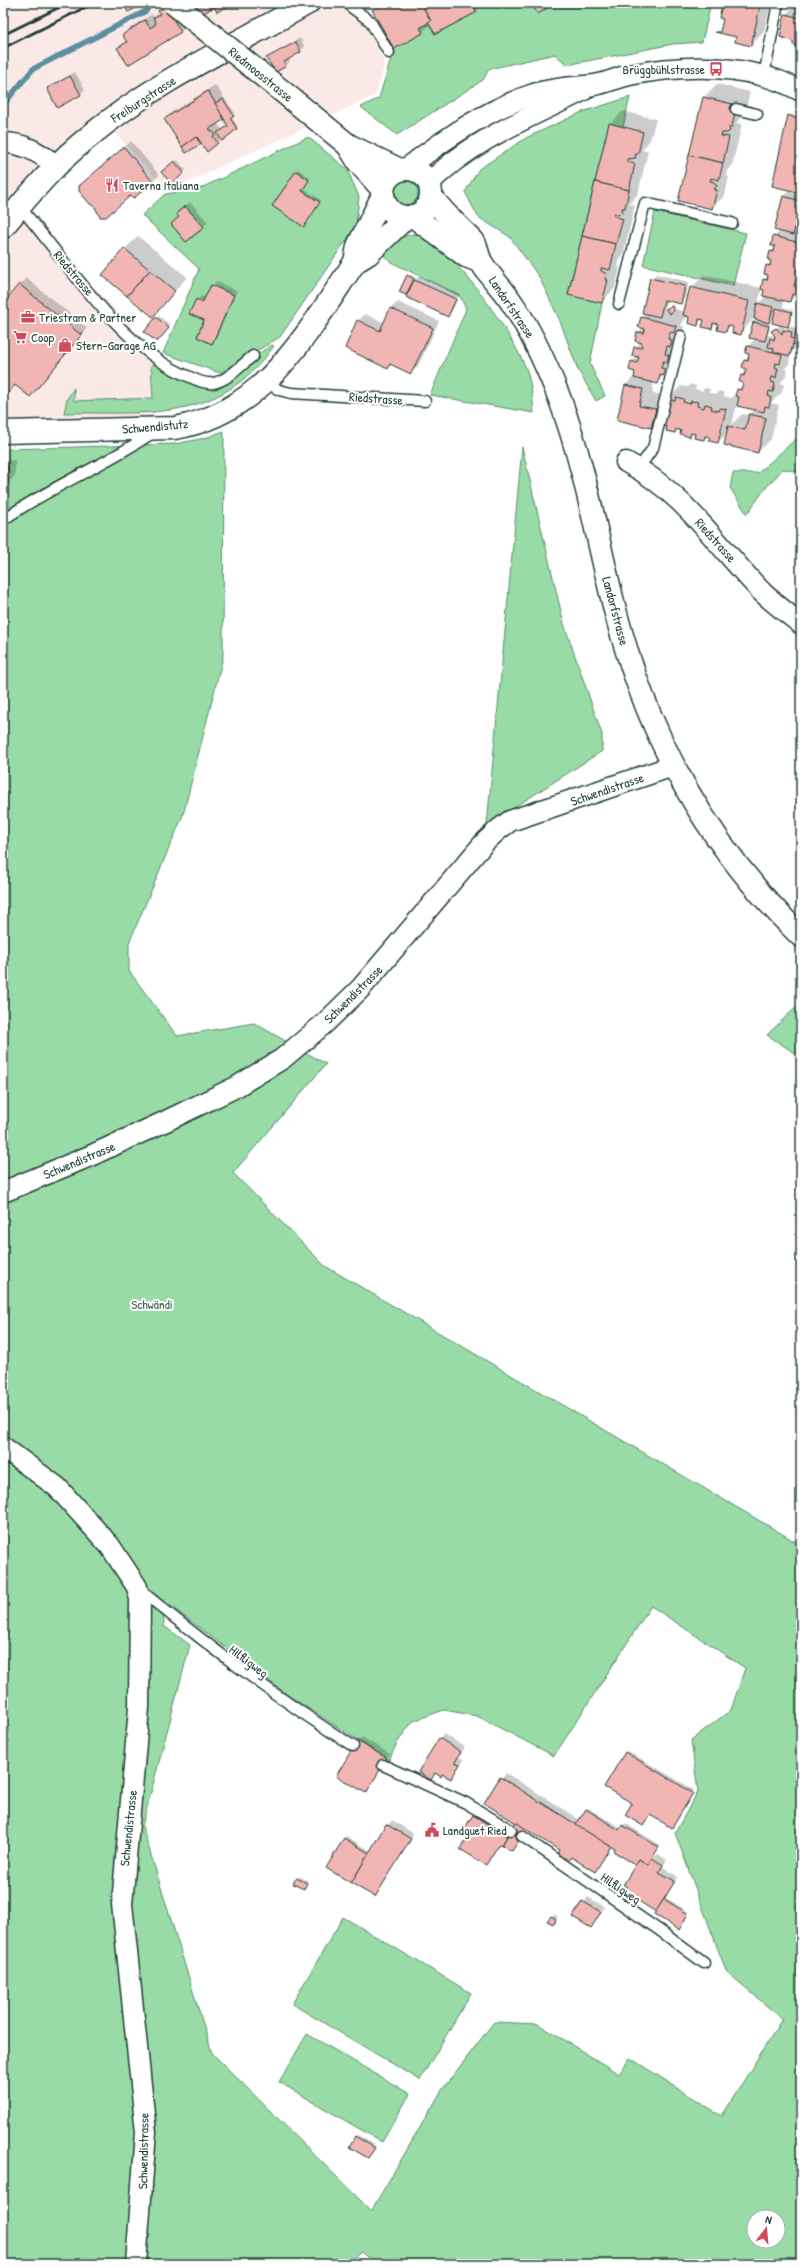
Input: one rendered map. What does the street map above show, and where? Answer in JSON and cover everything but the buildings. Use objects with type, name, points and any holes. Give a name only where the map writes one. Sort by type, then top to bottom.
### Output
[{"type":"main road","name":"Riedmoosstrasse","points":[[173,3],[348,144],[403,169]]},
{"type":"main road","name":"Freiburgstrasse","points":[[3,226],[56,165],[96,130],[144,96],[308,3]]},
{"type":"main road","name":"Riedmoosstrasse","points":[[348,144],[359,163],[383,192]]},
{"type":"main road","points":[[403,169],[420,172],[430,189],[425,209],[409,217],[391,211],[387,206],[383,192],[389,177],[403,169]]},
{"type":"main road","name":"Landorfstrasse","points":[[430,189],[438,207],[474,242],[481,262],[505,292],[528,329],[559,398],[583,472],[608,580],[630,664],[647,712],[673,766],[699,813],[727,853],[770,905],[801,936]]},
{"type":"main road","name":"Schwendistutz","points":[[3,432],[186,426],[216,416],[273,386],[355,262],[358,246],[383,192]]},
{"type":"main road","name":"Landorfstrasse","points":[[409,217],[466,256],[481,262]]},
{"type":"main road","name":"Schwendistutz","points":[[355,262],[368,254],[409,217]]},
{"type":"street","points":[[403,169],[450,136],[476,120],[507,105],[551,90],[594,85],[628,76],[680,68],[716,68],[764,76],[787,83],[801,91]]},
{"type":"street","points":[[430,189],[448,164],[479,143],[594,85]]},
{"type":"street","points":[[3,143],[12,143],[35,149],[56,165]]},
{"type":"street","name":"Riedstrasse","points":[[633,465],[658,481],[680,501],[764,594],[801,624]]},
{"type":"street","name":"Schwendistrasse","points":[[3,1192],[90,1156],[160,1124],[236,1087],[282,1059],[325,1023],[361,988],[484,843],[510,821],[673,766]]},
{"type":"street","name":"Schwendistrasse","points":[[3,1447],[57,1487],[110,1546],[137,1587],[140,1598],[139,1708],[122,1904],[146,2132],[136,2264]]},
{"type":"lane","points":[[349,3],[351,7],[370,21],[389,53]]},
{"type":"lane","points":[[764,76],[778,3]]},
{"type":"lane","points":[[736,109],[757,114]]},
{"type":"lane","points":[[619,304],[646,203],[732,223]]},
{"type":"lane","name":"Riedstrasse","points":[[19,206],[76,277],[117,323],[141,347],[165,365],[200,381],[213,383],[224,379],[253,356]]},
{"type":"lane","points":[[633,465],[653,448],[681,336]]},
{"type":"lane","name":"Riedstrasse","points":[[273,386],[291,393],[425,401]]},
{"type":"lane","points":[[3,520],[25,504],[127,449],[159,428]]},
{"type":"lane","name":"Hilfligweg","points":[[137,1587],[207,1645],[265,1689],[354,1746]]},
{"type":"lane","points":[[383,1765],[466,1803],[511,1830]]},
{"type":"lane","name":"Hilfligweg","points":[[522,1836],[659,1930],[704,1963]]},
{"type":"shaded area","points":[[16,3],[353,3],[385,62],[376,95],[168,191],[115,133],[19,206],[152,349],[155,420],[3,421],[3,10]]},
{"type":"green space","points":[[471,3],[711,3],[702,42],[673,44],[567,65],[555,54],[489,69],[483,80],[397,135],[361,107],[379,98],[394,49],[423,33],[420,28],[429,23],[436,34],[476,12]]},
{"type":"green space","points":[[630,97],[623,127],[609,124],[568,294],[602,303],[590,364],[605,396],[596,401],[578,370],[560,321],[539,277],[510,237],[478,217],[465,192],[479,169],[526,138],[582,112]]},
{"type":"green space","points":[[308,137],[347,169],[359,197],[356,226],[280,337],[220,373],[163,353],[199,269],[142,215],[165,194],[199,189]],"holes":[[[296,171],[309,180],[302,191],[320,202],[272,206]],[[185,206],[204,228],[186,242],[171,224],[179,217],[176,213]],[[211,285],[233,295],[212,344],[197,337],[204,320],[190,313],[196,300],[202,303]]]},
{"type":"green space","points":[[406,181],[415,184],[418,193],[415,202],[406,205],[397,202],[394,193],[397,184]]},
{"type":"green space","points":[[655,212],[746,233],[733,286],[643,265]]},
{"type":"green space","points":[[413,234],[428,240],[445,253],[462,271],[495,314],[520,355],[527,371],[532,392],[534,413],[430,395],[466,309],[460,296],[389,261],[384,255],[396,241]]},
{"type":"green space","points":[[272,345],[274,346],[252,371],[230,389],[205,401],[180,408],[153,412],[64,413],[67,399],[74,388],[74,401],[153,398],[151,366],[154,364],[207,387]]},
{"type":"green space","points":[[801,420],[801,472],[783,469],[764,490],[747,514],[730,488],[733,473],[758,473],[797,438]]},
{"type":"green space","name":"Schwändi","points":[[224,431],[223,657],[183,815],[129,943],[129,971],[177,1036],[254,1023],[326,1064],[233,1173],[325,1266],[801,1545],[801,2264],[376,2264],[361,2252],[347,2264],[3,2264],[3,511],[9,508],[8,449],[175,444],[205,438]],"holes":[[[163,1600],[289,1696],[389,1760],[397,1743],[413,1721],[444,1710],[477,1716],[554,1756],[651,1606],[745,1668],[731,1710],[691,1740],[698,1791],[675,1833],[726,1971],[782,2019],[722,2116],[630,2058],[619,2074],[538,2024],[494,2022],[442,2090],[371,2211],[212,2053],[142,1826],[190,1645],[164,1626]]]},
{"type":"green space","points":[[522,447],[564,624],[602,734],[602,751],[487,825]]},
{"type":"green space","points":[[801,1002],[801,1057],[767,1035]]},
{"type":"green space","points":[[343,1917],[471,1993],[420,2080],[292,2004]]},
{"type":"green space","points":[[307,2034],[410,2094],[382,2142],[279,2082]]},
{"type":"waterway","points":[[3,105],[33,69],[146,11],[151,3]]},
{"type":"railway","points":[[3,35],[68,3]]},
{"type":"railway","points":[[3,48],[94,3]]},
{"type":"place","name":"Brüggbühlstrasse","points":[[716,69]]},
{"type":"place","name":"Taverna Italiana","points":[[112,185]]},
{"type":"place","name":"Triestram & Partner","points":[[28,317]]},
{"type":"place","name":"Coop","points":[[20,337]]},
{"type":"place","name":"Stern-Garage AG","points":[[65,345]]},
{"type":"place","name":"Landguet Ried","points":[[432,1830]]}]
